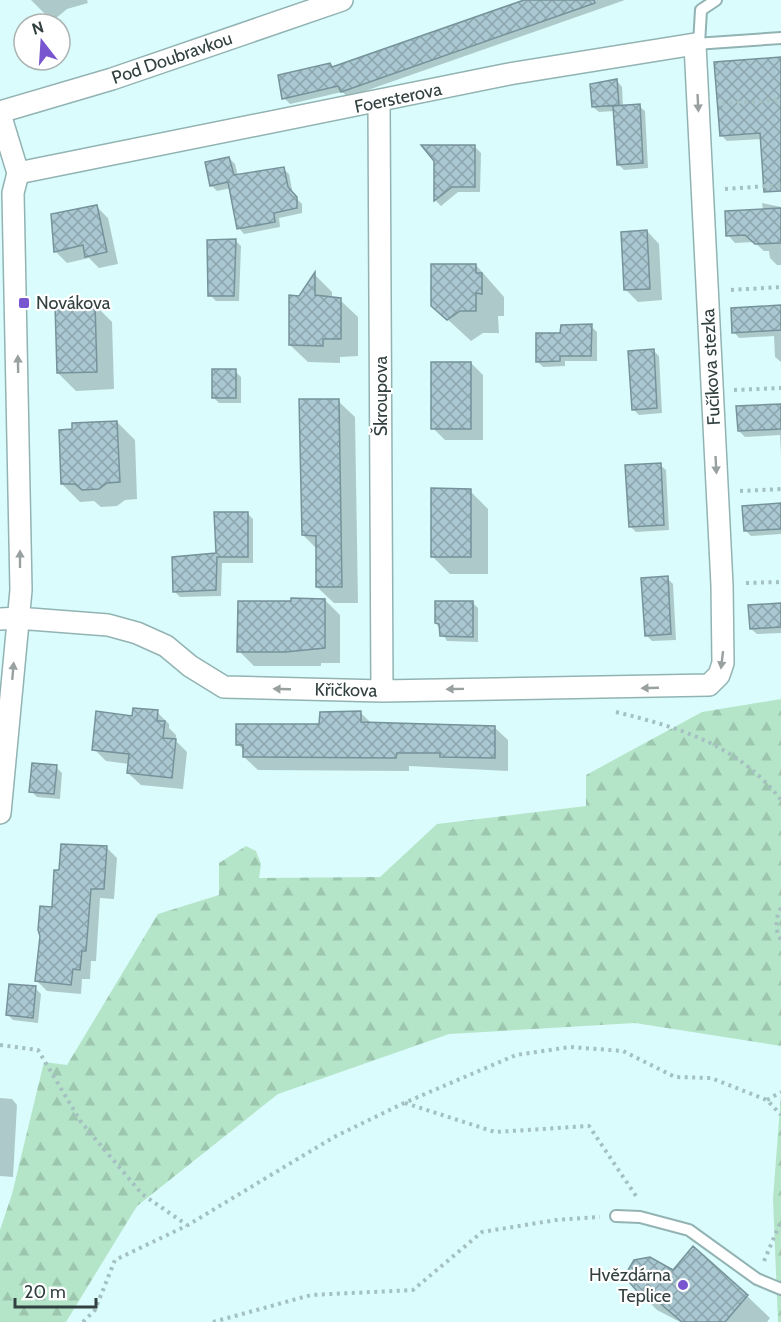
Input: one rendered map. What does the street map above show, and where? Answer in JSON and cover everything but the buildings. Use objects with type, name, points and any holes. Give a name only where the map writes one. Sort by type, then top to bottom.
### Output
[{"type":"street","name":"Pod Doubravkou","points":[[0,113],[112,79],[342,0]]},
{"type":"street","name":"Foersterova","points":[[18,173],[72,160],[380,102],[509,74],[697,44]]},
{"type":"street","name":"Fučíkova stezka","points":[[697,44],[698,106],[722,585],[723,663],[719,675],[708,685]]},
{"type":"street","name":"Škroupova","points":[[380,102],[382,691]]},
{"type":"street","points":[[0,113],[18,173],[13,193],[20,446],[21,590],[9,618],[0,813]]},
{"type":"street","name":"Křičkova","points":[[9,618],[108,625],[137,633],[166,646],[190,666],[224,687],[382,691],[708,685]]},
{"type":"lane","points":[[697,44],[701,10],[716,0]]},
{"type":"lane","name":"Foersterova","points":[[697,44],[781,38]]},
{"type":"lane","points":[[616,1216],[640,1217],[689,1230],[757,1279],[781,1289]]},
{"type":"path","points":[[698,106],[781,100]]},
{"type":"path","points":[[702,190],[781,185]]},
{"type":"path","points":[[707,291],[781,287]]},
{"type":"path","points":[[713,392],[781,388]]},
{"type":"path","points":[[718,492],[781,489]]},
{"type":"path","points":[[722,585],[781,582]]},
{"type":"path","points":[[612,712],[657,722],[716,743],[771,787],[781,800]]},
{"type":"path","points":[[781,908],[778,913],[777,934],[781,940]]},
{"type":"path","points":[[0,1045],[38,1050],[81,1122],[142,1194],[188,1226]]},
{"type":"path","points":[[83,1322],[95,1310],[114,1260],[188,1226],[334,1137],[404,1103],[516,1055],[570,1047],[623,1051],[675,1077],[711,1078],[767,1100],[781,1115]]},
{"type":"path","points":[[767,1100],[781,1092]]},
{"type":"path","points":[[404,1103],[435,1115],[495,1132],[590,1126],[639,1200],[640,1217]]},
{"type":"path","points":[[213,1322],[311,1295],[413,1290],[482,1232],[556,1220],[616,1216]]},
{"type":"path","points":[[757,1279],[781,1221]]},
{"type":"green space","points":[[781,699],[781,1046],[635,1023],[449,1034],[278,1094],[137,1206],[66,1322],[0,1322],[0,1230],[12,1194],[44,1062],[67,1065],[158,914],[219,895],[219,863],[246,846],[256,851],[261,864],[259,878],[380,877],[437,824],[586,806],[586,775],[702,712]]},
{"type":"green space","points":[[781,1094],[781,1322],[778,1322],[773,1199]]},
{"type":"place","name":"Novákova","points":[[24,303]]},
{"type":"place","name":"Hvězdárna Teplice","points":[[683,1285]]}]
